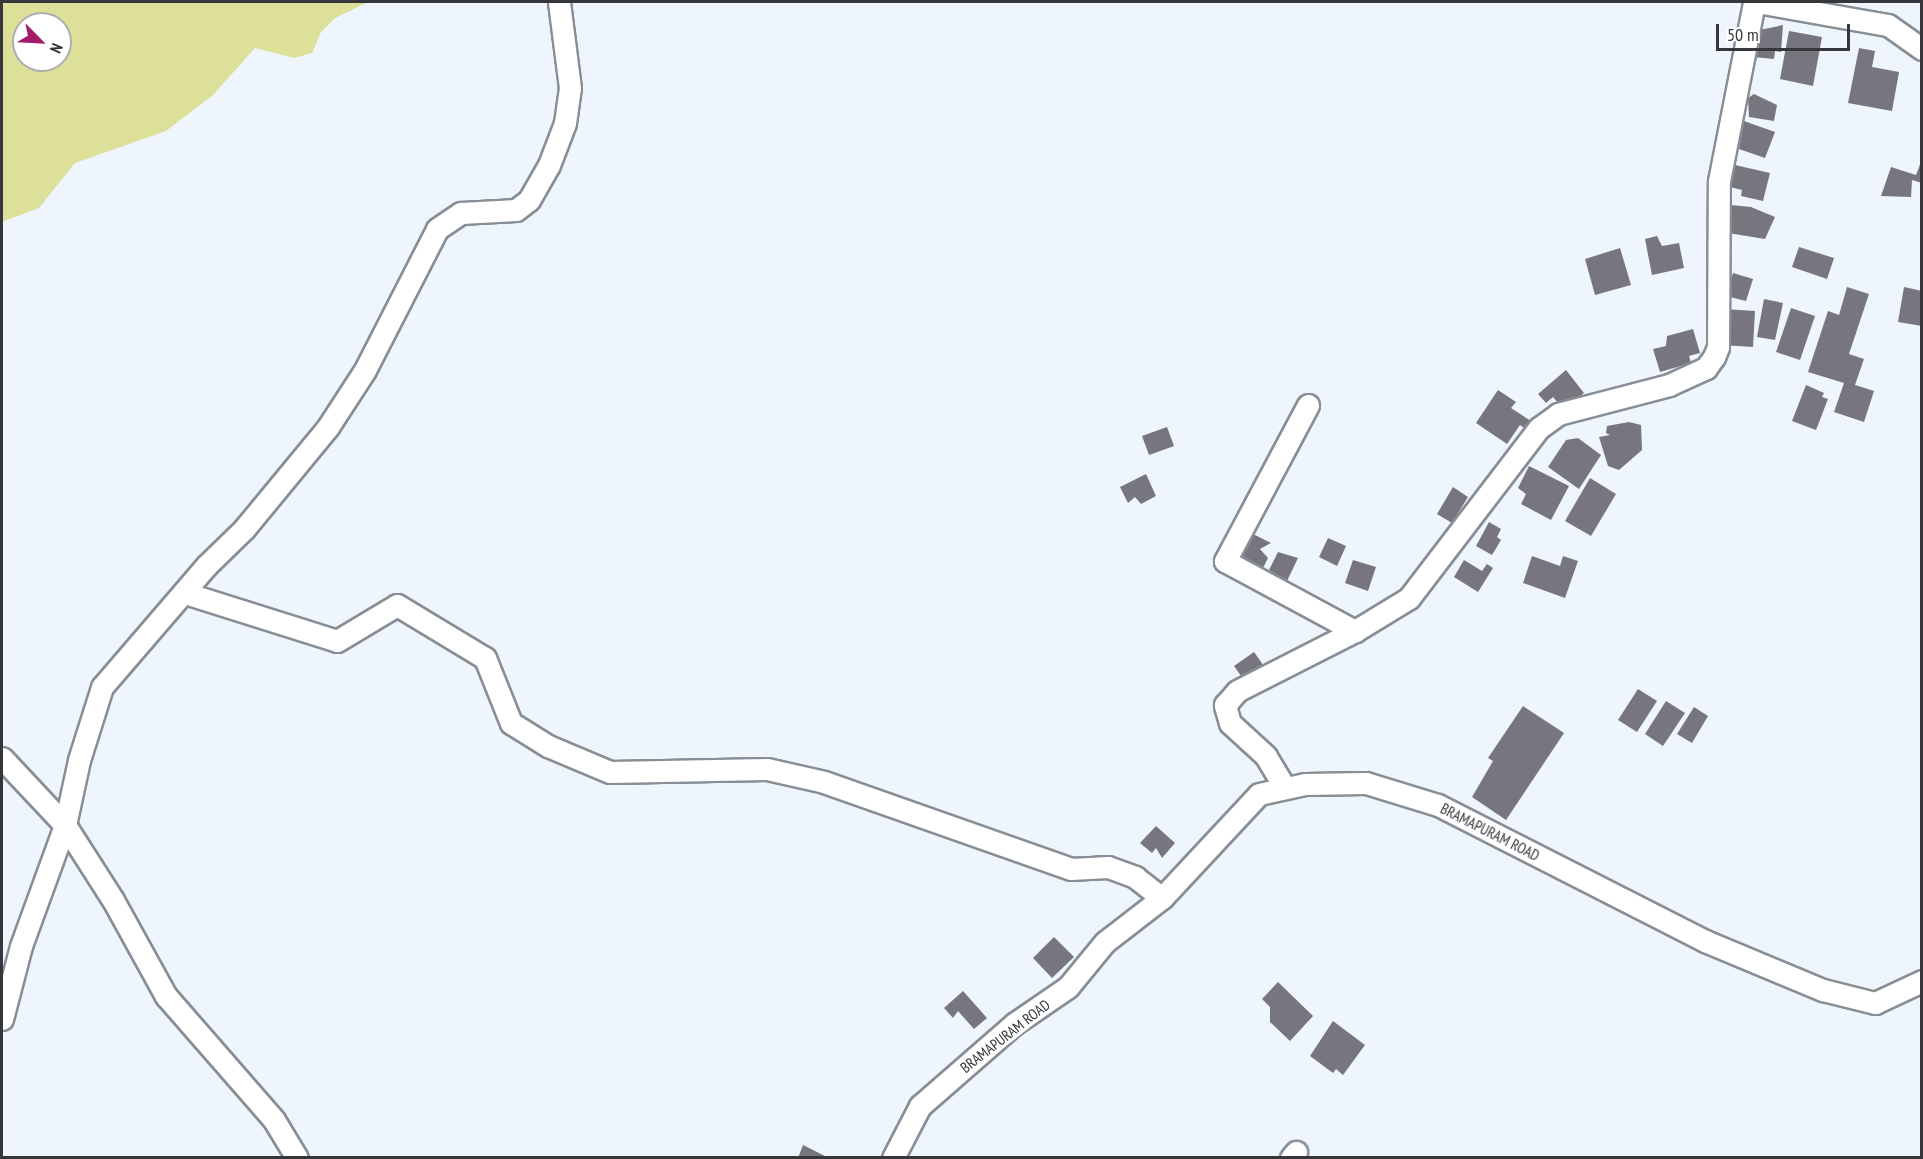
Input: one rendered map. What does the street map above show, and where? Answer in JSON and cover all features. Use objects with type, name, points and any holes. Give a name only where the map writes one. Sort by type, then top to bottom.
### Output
[{"type":"street","points":[[2,1019],[21,946],[65,825],[79,760],[102,687],[244,529],[328,427],[365,370],[437,229],[460,213],[516,210],[529,200],[549,165],[565,123],[570,88],[559,2]]},
{"type":"street","points":[[1285,788],[1266,756],[1230,723],[1225,705],[1237,691],[1355,632],[1409,598],[1423,584],[1539,428],[1576,408],[1669,385],[1706,368],[1713,357],[1718,347],[1719,181],[1755,2],[1888,25],[1922,49]]},
{"type":"street","points":[[1308,405],[1225,561],[1355,632]]},
{"type":"street","points":[[185,593],[338,641],[398,605],[485,658],[511,723],[548,746],[610,772],[767,770],[824,782],[1071,869],[1108,867],[1135,877],[1162,898]]},
{"type":"street","points":[[2,758],[65,825],[113,900],[166,996],[274,1120],[297,1158]]},
{"type":"street","name":"BRAMAPURAM ROAD","points":[[893,1158],[920,1106],[1014,1024],[1068,987],[1105,942],[1162,898],[1259,794],[1305,783],[1366,783],[1438,805],[1705,941],[1823,990],[1875,1003],[1922,981]]},
{"type":"green space","points":[[2,2],[368,2],[335,18],[321,32],[312,53],[294,58],[255,48],[213,95],[166,131],[75,163],[39,208],[2,222]]},
{"type":"building","points":[[1783,25],[1781,52],[1775,51],[1774,59],[1753,57],[1755,31]]},
{"type":"building","points":[[1789,31],[1822,37],[1813,86],[1780,79]]},
{"type":"building","points":[[1859,48],[1875,51],[1872,67],[1899,72],[1892,111],[1848,103]]},
{"type":"building","points":[[1754,94],[1777,105],[1774,121],[1749,117],[1748,98]]},
{"type":"building","points":[[1744,121],[1775,132],[1765,158],[1739,149]]},
{"type":"building","points":[[1922,159],[1922,183],[1912,180],[1911,197],[1881,196],[1891,167],[1916,175]]},
{"type":"building","points":[[1735,165],[1770,173],[1763,201],[1741,196],[1742,190],[1730,187]]},
{"type":"building","points":[[1731,205],[1751,207],[1775,217],[1765,239],[1728,233]]},
{"type":"building","points":[[1657,236],[1662,246],[1679,243],[1684,268],[1652,275],[1645,239]]},
{"type":"building","points":[[1799,247],[1834,258],[1827,279],[1792,267]]},
{"type":"building","points":[[1620,248],[1631,285],[1595,295],[1585,259]]},
{"type":"building","points":[[1733,273],[1753,279],[1746,301],[1726,296]]},
{"type":"building","points":[[1847,287],[1869,294],[1849,354],[1864,359],[1855,385],[1874,391],[1864,422],[1834,412],[1844,383],[1808,372],[1828,311],[1839,315]]},
{"type":"building","points":[[1904,287],[1922,291],[1922,326],[1898,322]]},
{"type":"building","points":[[1764,299],[1783,303],[1775,340],[1757,337]]},
{"type":"building","points":[[1791,308],[1815,316],[1800,360],[1776,352]]},
{"type":"building","points":[[1724,309],[1755,311],[1753,347],[1721,345]]},
{"type":"building","points":[[1693,329],[1700,353],[1689,356],[1691,363],[1660,372],[1653,349],[1666,346],[1667,336]]},
{"type":"building","points":[[1566,370],[1584,393],[1564,410],[1553,397],[1546,403],[1538,394]]},
{"type":"building","points":[[1806,385],[1824,393],[1822,397],[1828,399],[1816,430],[1792,421]]},
{"type":"building","points":[[1498,390],[1516,402],[1511,408],[1534,423],[1528,431],[1520,425],[1507,444],[1476,423]]},
{"type":"building","points":[[1629,422],[1641,425],[1642,450],[1619,470],[1608,466],[1599,437],[1610,435],[1606,433],[1607,426]]},
{"type":"building","points":[[1167,427],[1174,446],[1149,455],[1142,436]]},
{"type":"building","points":[[1578,438],[1601,455],[1579,489],[1548,467],[1566,440]]},
{"type":"building","points":[[1529,466],[1569,486],[1551,520],[1521,504],[1526,494],[1518,488]]},
{"type":"building","points":[[1146,474],[1156,496],[1141,504],[1135,497],[1128,503],[1120,487]]},
{"type":"building","points":[[1590,478],[1616,494],[1591,536],[1565,521]]},
{"type":"building","points":[[1453,487],[1468,497],[1452,523],[1437,514]]},
{"type":"building","points":[[1489,522],[1501,529],[1497,537],[1501,540],[1492,555],[1476,546]]},
{"type":"building","points":[[1253,534],[1271,543],[1260,549],[1268,558],[1262,570],[1237,563]]},
{"type":"building","points":[[1328,538],[1346,546],[1337,566],[1319,557]]},
{"type":"building","points":[[1278,552],[1298,558],[1286,583],[1269,570]]},
{"type":"building","points":[[1532,556],[1560,566],[1563,556],[1578,561],[1565,598],[1523,583]]},
{"type":"building","points":[[1353,560],[1376,567],[1368,591],[1345,583]]},
{"type":"building","points":[[1464,560],[1482,571],[1487,564],[1493,568],[1478,592],[1454,577]]},
{"type":"building","points":[[1254,652],[1266,669],[1246,683],[1234,666]]},
{"type":"building","points":[[1638,689],[1657,701],[1637,732],[1618,720]]},
{"type":"building","points":[[1666,701],[1685,713],[1663,746],[1645,734]]},
{"type":"building","points":[[1523,706],[1564,733],[1506,820],[1472,797],[1493,761],[1488,758]]},
{"type":"building","points":[[1694,707],[1708,716],[1692,743],[1677,734]]},
{"type":"building","points":[[1156,826],[1175,843],[1162,858],[1156,848],[1152,853],[1140,843]]},
{"type":"building","points":[[1054,937],[1074,957],[1052,978],[1033,958]]},
{"type":"building","points":[[1278,982],[1313,1016],[1290,1041],[1270,1022],[1270,1007],[1262,999]]},
{"type":"building","points":[[963,991],[987,1018],[974,1029],[958,1011],[953,1018],[944,1008]]},
{"type":"building","points":[[1333,1021],[1365,1045],[1343,1075],[1336,1069],[1333,1073],[1310,1056]]},
{"type":"building","points":[[803,1145],[829,1158],[798,1158]]}]
